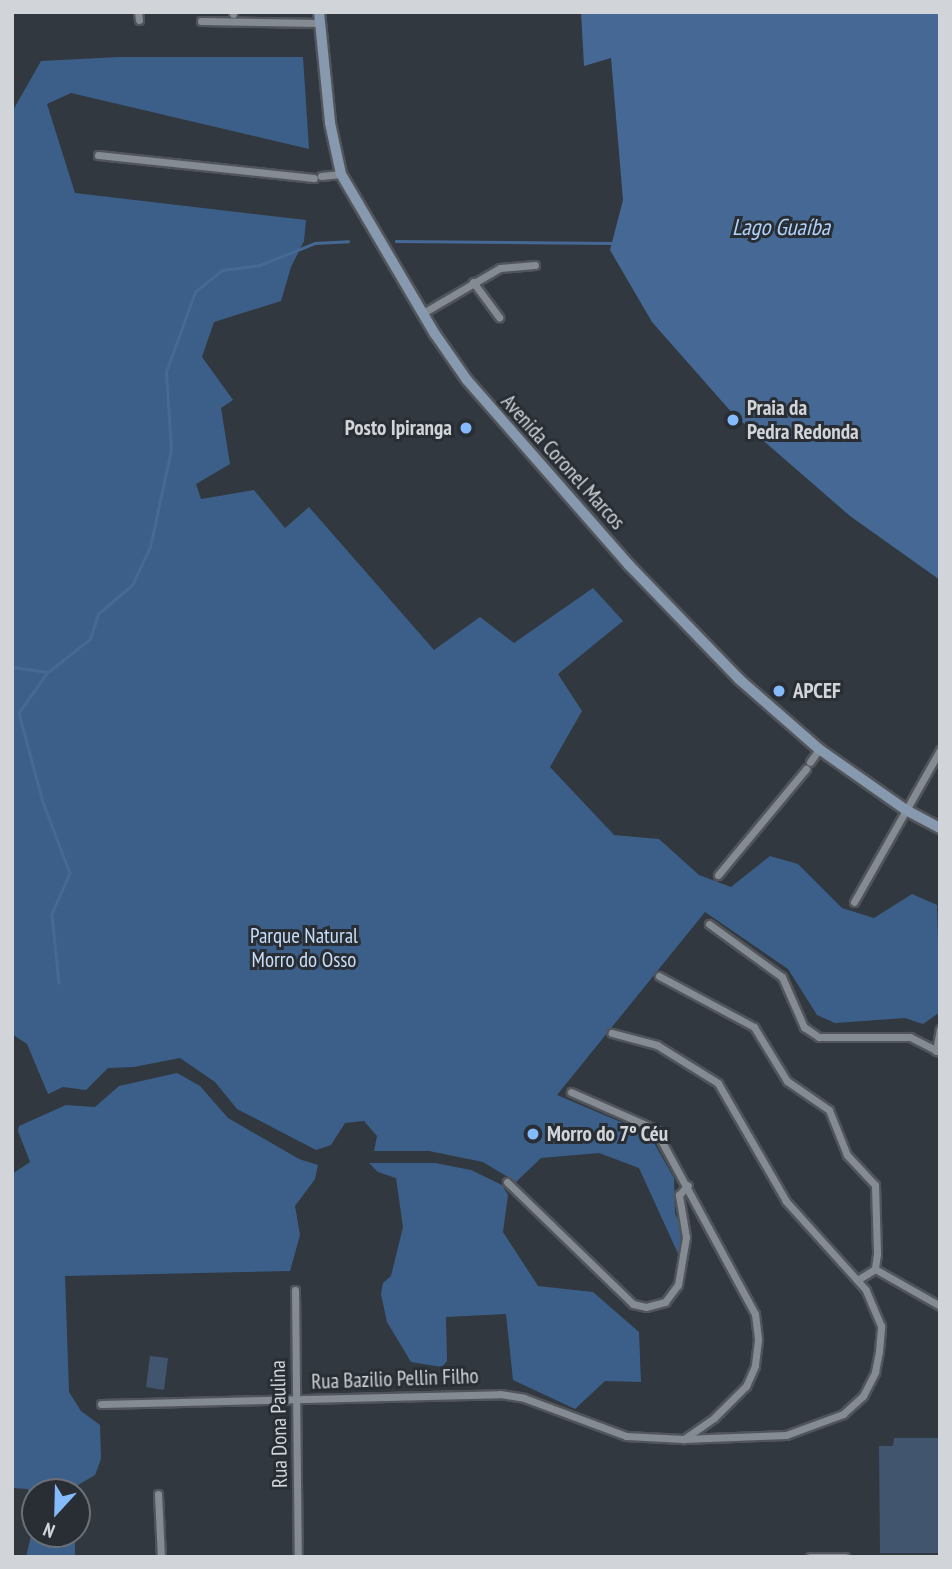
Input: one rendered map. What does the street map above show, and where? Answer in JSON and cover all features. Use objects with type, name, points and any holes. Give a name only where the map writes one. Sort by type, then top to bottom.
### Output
[{"type":"main road","name":"Avenida Coronel Marcos","points":[[319,17],[330,123],[341,174],[467,380],[505,427],[629,565],[739,680],[819,749],[906,810],[940,828]]},
{"type":"street","points":[[201,21],[319,17]]},
{"type":"street","points":[[98,155],[318,177],[341,174]]},
{"type":"street","points":[[424,313],[500,268],[535,264]]},
{"type":"street","points":[[473,282],[499,317]]},
{"type":"street","points":[[718,875],[819,749]]},
{"type":"street","points":[[855,902],[940,750]]},
{"type":"street","points":[[709,924],[782,977],[804,1027],[819,1037],[909,1037],[938,1051],[940,1029]]},
{"type":"street","points":[[659,976],[756,1028],[787,1081],[829,1110],[847,1155],[875,1185],[877,1254],[874,1269],[859,1279]]},
{"type":"street","name":"Rua Bazilio Pellin Filho","points":[[101,1404],[500,1394],[524,1398],[626,1436],[683,1440],[786,1435],[828,1423],[853,1405],[863,1396],[875,1372],[881,1326],[873,1303],[859,1279],[786,1201],[718,1083],[657,1045],[612,1032]]},
{"type":"street","points":[[571,1092],[655,1129],[688,1185],[755,1314],[758,1340],[755,1366],[746,1386],[714,1418],[683,1440]]},
{"type":"street","points":[[507,1182],[634,1304],[656,1306],[665,1302],[678,1285],[686,1237],[679,1195],[688,1185]]},
{"type":"street","points":[[874,1269],[940,1306]]},
{"type":"street","name":"Rua Dona Paulina","points":[[295,1290],[298,1557]]},
{"type":"street","points":[[158,1494],[161,1557]]},
{"type":"street","points":[[810,1557],[845,1557]]},
{"type":"shaded area","points":[[150,1356],[168,1358],[164,1390],[146,1387]]},
{"type":"shaded area","points":[[894,1438],[940,1438],[940,1553],[880,1553],[879,1446],[893,1446]]},
{"type":"green space","name":"Parque Natural Morro do Osso","points":[[120,57],[303,57],[309,149],[71,93],[47,104],[75,193],[306,220],[304,241],[291,267],[281,301],[214,322],[202,357],[233,400],[221,408],[230,464],[196,484],[201,499],[254,490],[285,528],[309,507],[434,650],[480,617],[514,643],[593,588],[623,621],[558,674],[582,711],[550,767],[614,835],[659,839],[699,875],[731,887],[770,856],[798,864],[842,908],[874,918],[912,894],[937,905],[940,1012],[923,1024],[905,1018],[835,1023],[817,1015],[788,969],[705,912],[557,1095],[649,1134],[674,1178],[675,1213],[683,1234],[680,1258],[639,1168],[599,1153],[541,1158],[516,1182],[483,1162],[429,1151],[374,1151],[377,1136],[364,1121],[345,1123],[331,1145],[316,1150],[237,1109],[215,1082],[180,1058],[134,1067],[108,1068],[86,1090],[63,1087],[48,1094],[27,1044],[12,1034],[12,112],[41,61]]},
{"type":"green space","points":[[177,1073],[200,1086],[228,1118],[299,1159],[318,1165],[315,1179],[295,1206],[300,1235],[290,1271],[65,1276],[69,1392],[81,1411],[100,1425],[101,1459],[95,1475],[90,1478],[21,1478],[21,1489],[12,1488],[12,1174],[30,1162],[18,1131],[19,1126],[66,1105],[95,1107],[119,1086]]},
{"type":"green space","points":[[369,1163],[435,1163],[471,1170],[502,1185],[508,1195],[503,1232],[538,1286],[593,1292],[639,1332],[641,1382],[605,1381],[575,1409],[513,1380],[506,1314],[446,1317],[447,1361],[442,1367],[411,1362],[387,1322],[381,1294],[383,1283],[391,1276],[403,1227],[396,1178],[378,1172]]},
{"type":"green space","points":[[28,1548],[75,1548],[75,1557],[26,1557]]},
{"type":"water","name":"Lago Guaíba","points":[[581,12],[940,12],[940,580],[850,516],[734,415],[652,322],[610,250],[623,200],[611,58],[584,66]]},
{"type":"waterway","points":[[12,667],[48,672],[90,639],[98,614],[132,585],[150,547],[171,450],[166,372],[195,292],[222,270],[260,265],[315,243],[348,241]]},
{"type":"waterway","points":[[396,241],[612,243]]},
{"type":"waterway","points":[[48,672],[19,713],[43,802],[70,873],[52,914],[59,983]]},
{"type":"place","name":"Praia da Pedra Redonda","points":[[733,420]]},
{"type":"place","name":"Posto Ipiranga","points":[[466,428]]},
{"type":"place","name":"APCEF","points":[[779,691]]},
{"type":"place","name":"Morro do 7º Céu","points":[[533,1134]]}]
